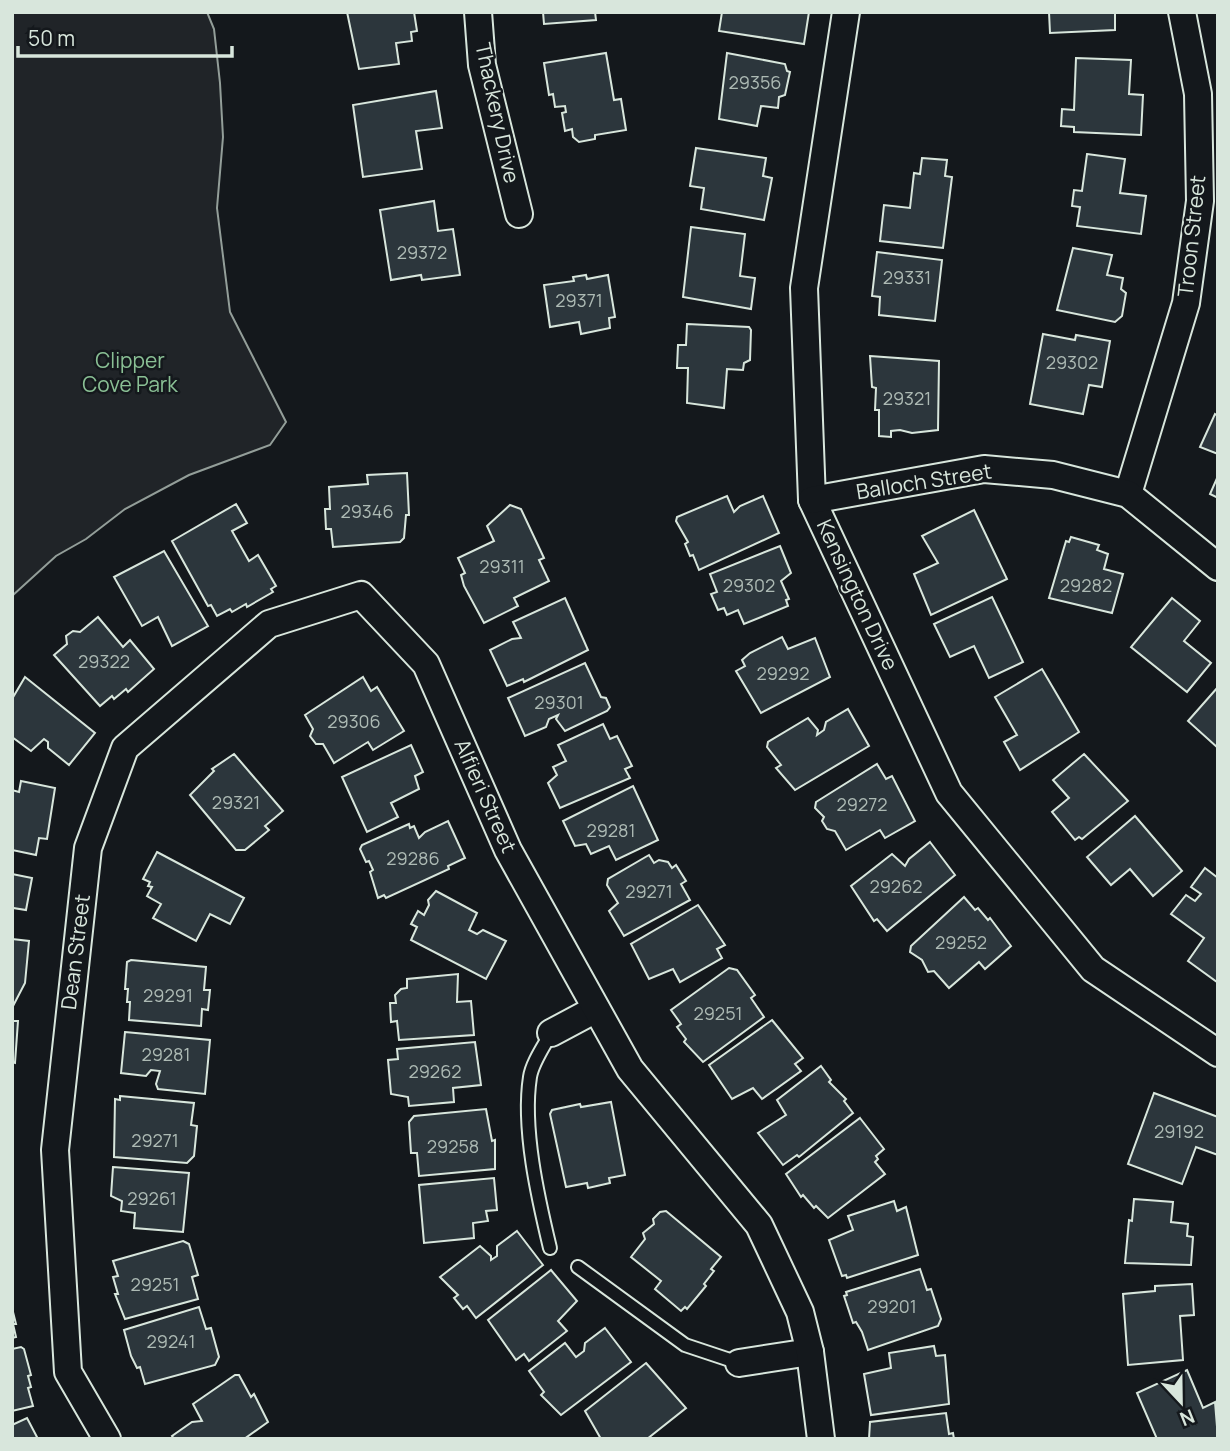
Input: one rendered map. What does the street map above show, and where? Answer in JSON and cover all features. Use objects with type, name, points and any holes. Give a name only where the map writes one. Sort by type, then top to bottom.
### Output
[{"type":"street","name":"Thackery Drive","points":[[478,12],[482,65],[519,214]]},
{"type":"street","name":"Kensington Drive","points":[[846,12],[804,288],[812,500],[949,793],[1093,969],[1218,1053]]},
{"type":"street","name":"Troon Street","points":[[1128,494],[1186,303],[1200,201],[1208,94],[1182,12]]},
{"type":"street","name":"Balloch Street","points":[[812,500],[984,469],[1053,475],[1128,494],[1218,567]]},
{"type":"street","name":"Alfieri Street","points":[[361,594],[426,664],[508,850],[630,1069],[759,1225],[800,1312],[810,1352],[821,1439]]},
{"type":"street","name":"Dean Street","points":[[107,1439],[68,1372],[55,1150],[88,848],[125,748],[269,624],[361,594]]},
{"type":"street","points":[[551,1033],[596,1009]]},
{"type":"street","points":[[739,1363],[810,1352]]},
{"type":"lane","points":[[550,1248],[540,1206],[528,1112],[530,1074],[551,1033]]},
{"type":"lane","points":[[578,1266],[685,1345],[739,1363]]},
{"type":"green space","name":"Clipper Cove Park","points":[[12,12],[207,12],[214,29],[220,83],[223,137],[217,208],[230,312],[286,422],[270,445],[189,475],[125,509],[86,539],[56,556],[12,596]]},
{"type":"building","points":[[347,12],[414,12],[417,31],[411,32],[412,41],[396,43],[399,64],[359,69]]},
{"type":"building","points":[[543,12],[595,12],[596,20],[544,24]]},
{"type":"building","points":[[722,12],[809,12],[804,44],[719,31]]},
{"type":"building","points":[[1049,12],[1115,12],[1115,30],[1050,33]]},
{"type":"building","points":[[606,53],[614,100],[621,99],[626,130],[595,135],[595,139],[579,142],[573,137],[572,129],[565,131],[562,113],[566,112],[565,106],[555,107],[553,94],[549,95],[544,63]]},
{"type":"building","points":[[727,53],[785,64],[790,72],[785,95],[779,97],[778,108],[761,106],[757,126],[719,119]]},
{"type":"building","points":[[1076,58],[1131,60],[1129,94],[1143,95],[1141,135],[1074,132],[1074,127],[1061,126],[1062,109],[1074,110]]},
{"type":"building","points":[[436,91],[442,128],[416,131],[422,169],[363,177],[353,105]]},
{"type":"building","points":[[696,148],[766,158],[763,176],[772,178],[764,220],[701,209],[704,188],[690,186]]},
{"type":"building","points":[[1087,154],[1125,159],[1120,193],[1146,196],[1141,234],[1077,226],[1080,207],[1072,206],[1074,190],[1082,191]]},
{"type":"building","points":[[922,158],[947,160],[945,176],[952,177],[943,248],[880,241],[884,205],[910,208],[914,173],[920,174]]},
{"type":"building","points":[[434,201],[438,231],[453,229],[460,275],[422,280],[421,275],[391,280],[380,210]]},
{"type":"building","points":[[691,227],[745,234],[740,276],[755,278],[751,309],[683,297]]},
{"type":"building","points":[[1073,248],[1112,255],[1107,275],[1123,278],[1121,289],[1126,293],[1122,316],[1115,322],[1057,310]]},
{"type":"building","points":[[877,252],[942,260],[935,321],[879,315],[880,297],[872,296]]},
{"type":"building","points":[[586,275],[587,279],[608,275],[615,317],[609,318],[610,328],[581,334],[579,322],[550,327],[544,285],[574,281],[573,277]]},
{"type":"building","points":[[687,324],[749,327],[751,330],[750,360],[744,363],[743,370],[727,369],[724,408],[687,403],[688,368],[677,368],[678,345],[686,345]]},
{"type":"building","points":[[1043,334],[1075,340],[1076,335],[1110,341],[1102,387],[1089,385],[1083,414],[1030,404]]},
{"type":"building","points":[[870,356],[939,361],[938,430],[912,433],[900,430],[891,431],[891,437],[879,436],[879,410],[875,410],[876,388],[872,387]]},
{"type":"building","points":[[1215,414],[1218,416],[1218,454],[1200,447]]},
{"type":"building","points":[[407,473],[409,515],[406,515],[404,538],[400,542],[333,547],[331,529],[326,529],[325,509],[330,509],[329,487],[368,484],[367,475]]},
{"type":"building","points":[[1218,476],[1218,498],[1210,494]]},
{"type":"building","points":[[727,496],[734,512],[740,506],[763,496],[779,533],[699,570],[685,544],[688,542],[676,521],[677,517]]},
{"type":"building","points":[[236,504],[247,523],[232,531],[249,561],[258,555],[276,586],[271,589],[273,592],[247,607],[246,604],[217,616],[211,605],[208,606],[172,541]]},
{"type":"building","points":[[510,505],[521,509],[544,558],[539,560],[549,581],[514,598],[518,606],[484,623],[464,586],[461,575],[465,573],[458,558],[494,541],[487,526]]},
{"type":"building","points":[[974,510],[1007,579],[931,615],[914,574],[938,563],[922,536]]},
{"type":"building","points":[[1071,537],[1099,545],[1097,550],[1108,554],[1104,569],[1123,574],[1112,613],[1049,598],[1066,541],[1069,542]]},
{"type":"building","points":[[780,546],[791,573],[781,581],[789,599],[786,600],[788,606],[744,624],[738,610],[727,615],[724,608],[718,610],[711,594],[717,592],[710,574]]},
{"type":"building","points":[[164,551],[208,626],[172,646],[158,617],[142,626],[114,577]]},
{"type":"building","points":[[992,597],[1023,662],[989,678],[974,646],[950,657],[934,624]]},
{"type":"building","points":[[565,598],[588,650],[524,682],[523,679],[507,686],[490,650],[512,639],[521,638],[513,622]]},
{"type":"building","points":[[1172,598],[1200,621],[1184,641],[1211,663],[1187,692],[1131,647]]},
{"type":"building","points":[[98,617],[123,647],[130,640],[154,669],[128,692],[126,689],[114,699],[112,696],[100,706],[54,655],[67,644],[66,636],[73,631],[80,632]]},
{"type":"building","points":[[782,637],[788,649],[815,638],[830,677],[761,713],[736,671],[745,666],[742,660],[750,653]]},
{"type":"building","points":[[585,663],[601,697],[606,698],[610,707],[607,711],[565,731],[556,719],[558,715],[549,719],[546,727],[525,736],[508,698]]},
{"type":"building","points":[[1042,669],[1079,732],[1020,770],[1004,742],[1017,735],[995,697]]},
{"type":"building","points":[[25,677],[95,733],[69,765],[48,748],[48,742],[44,739],[31,751],[12,737],[12,699]]},
{"type":"building","points":[[363,677],[371,691],[377,687],[404,731],[373,750],[368,742],[334,763],[323,744],[316,744],[310,736],[313,729],[305,715]]},
{"type":"building","points":[[1218,687],[1218,748],[1188,721]]},
{"type":"building","points":[[848,709],[869,746],[795,790],[776,768],[781,765],[767,747],[768,742],[808,718],[818,730],[817,735],[824,730],[826,722]]},
{"type":"building","points":[[603,724],[610,739],[617,736],[632,766],[625,769],[630,778],[560,808],[548,783],[557,775],[553,767],[566,761],[558,745]]},
{"type":"building","points":[[411,745],[423,772],[415,776],[419,789],[391,803],[398,817],[367,832],[342,777]]},
{"type":"building","points":[[234,754],[283,811],[265,826],[269,830],[245,850],[236,850],[190,795],[214,771],[212,769]]},
{"type":"building","points":[[1084,754],[1128,801],[1082,839],[1079,837],[1075,840],[1052,812],[1069,798],[1053,780]]},
{"type":"building","points":[[877,764],[886,779],[892,776],[915,821],[885,838],[880,830],[846,850],[835,831],[827,829],[822,821],[824,817],[815,808],[816,802]]},
{"type":"building","points":[[21,781],[55,788],[47,839],[39,838],[36,855],[12,850],[12,790],[19,792]]},
{"type":"building","points":[[633,786],[658,840],[616,860],[609,846],[591,854],[586,844],[575,846],[563,821]]},
{"type":"building","points":[[1135,816],[1182,871],[1153,896],[1130,869],[1111,885],[1087,857]]},
{"type":"building","points":[[448,821],[465,858],[448,866],[449,869],[386,898],[384,895],[378,898],[370,872],[373,870],[360,849],[362,845],[409,824],[410,828],[414,826],[419,838],[425,832]]},
{"type":"building","points":[[930,842],[955,875],[887,931],[877,919],[874,921],[851,886],[892,854],[905,866],[909,859]]},
{"type":"building","points":[[157,852],[244,898],[230,924],[210,914],[196,941],[153,918],[161,904],[147,896],[152,887],[148,886],[150,882],[143,879]]},
{"type":"building","points":[[649,855],[654,863],[659,860],[668,862],[672,868],[676,865],[686,881],[681,884],[690,900],[624,936],[609,911],[618,903],[607,885],[608,879]]},
{"type":"building","points":[[1205,868],[1218,878],[1217,982],[1188,961],[1204,938],[1171,914],[1186,895],[1195,901],[1201,894],[1191,887]]},
{"type":"building","points":[[12,874],[32,878],[26,910],[13,908],[12,915]]},
{"type":"building","points":[[436,891],[477,913],[469,930],[477,934],[483,930],[506,941],[486,979],[411,940],[417,927],[411,924],[418,911],[424,915],[429,905],[428,900]]},
{"type":"building","points":[[964,897],[975,910],[978,908],[988,920],[990,918],[1011,946],[985,969],[979,962],[949,988],[934,971],[928,972],[922,960],[910,952],[911,946]]},
{"type":"building","points":[[698,905],[725,945],[717,949],[722,958],[680,982],[673,969],[649,979],[631,944]]},
{"type":"building","points":[[12,939],[29,941],[25,983],[12,1008]]},
{"type":"building","points":[[131,960],[206,967],[204,990],[210,990],[208,1010],[202,1009],[201,1026],[129,1020],[130,1002],[127,1002],[128,989],[125,989],[127,962]]},
{"type":"building","points":[[729,968],[737,970],[755,995],[751,998],[764,1017],[703,1062],[684,1042],[686,1039],[677,1027],[681,1024],[671,1010]]},
{"type":"building","points":[[458,974],[457,1002],[471,1001],[474,1035],[399,1040],[397,1021],[391,1022],[390,1003],[396,1003],[395,995],[401,989],[407,988],[407,979]]},
{"type":"building","points":[[772,1020],[803,1058],[795,1064],[801,1071],[762,1099],[753,1088],[732,1099],[709,1065]]},
{"type":"building","points":[[12,1021],[18,1021],[15,1063],[12,1062]]},
{"type":"building","points":[[125,1032],[210,1040],[205,1094],[158,1089],[156,1084],[160,1071],[151,1070],[146,1076],[121,1073]]},
{"type":"building","points":[[475,1042],[481,1085],[453,1088],[454,1102],[409,1106],[408,1097],[391,1094],[388,1060],[398,1059],[397,1049]]},
{"type":"building","points":[[821,1066],[831,1080],[829,1082],[846,1099],[844,1101],[853,1113],[799,1157],[797,1155],[783,1165],[758,1133],[786,1115],[777,1100]]},
{"type":"building","points":[[1154,1093],[1218,1117],[1218,1155],[1196,1147],[1182,1184],[1128,1164]]},
{"type":"building","points":[[120,1096],[194,1103],[191,1125],[197,1126],[194,1156],[187,1163],[114,1157],[115,1099],[120,1100]]},
{"type":"building","points":[[611,1102],[625,1175],[609,1178],[610,1183],[588,1188],[587,1183],[566,1187],[550,1114],[552,1110],[580,1104],[581,1107]]},
{"type":"building","points":[[486,1109],[492,1141],[495,1140],[495,1169],[419,1176],[417,1153],[411,1153],[409,1122],[414,1116]]},
{"type":"building","points":[[860,1118],[884,1149],[876,1156],[878,1159],[875,1162],[885,1174],[828,1218],[816,1206],[814,1208],[803,1195],[801,1197],[786,1174]]},
{"type":"building","points":[[113,1167],[189,1173],[183,1232],[134,1228],[135,1213],[121,1211],[122,1201],[111,1196]]},
{"type":"building","points":[[494,1178],[497,1210],[486,1211],[488,1221],[473,1223],[474,1238],[424,1243],[419,1185]]},
{"type":"building","points":[[1134,1199],[1173,1202],[1171,1222],[1188,1224],[1187,1236],[1193,1237],[1191,1265],[1125,1263]]},
{"type":"building","points":[[894,1201],[897,1211],[906,1207],[918,1255],[847,1278],[846,1275],[842,1276],[829,1240],[853,1230],[848,1216]]},
{"type":"building","points":[[666,1211],[721,1257],[711,1269],[714,1271],[704,1284],[706,1286],[687,1309],[685,1307],[681,1311],[655,1289],[661,1281],[631,1257],[645,1239],[643,1233],[654,1224],[653,1219],[660,1212]]},
{"type":"building","points":[[517,1231],[543,1265],[476,1318],[467,1306],[463,1309],[454,1298],[458,1295],[440,1277],[480,1246],[491,1256],[491,1260],[497,1256],[497,1246]]},
{"type":"building","points":[[183,1241],[189,1244],[198,1275],[192,1277],[198,1299],[125,1319],[115,1294],[118,1294],[113,1277],[118,1276],[113,1261]]},
{"type":"building","points":[[920,1269],[927,1290],[931,1289],[941,1319],[938,1326],[868,1350],[862,1332],[856,1322],[853,1323],[844,1296],[847,1295],[846,1292]]},
{"type":"building","points":[[551,1270],[577,1301],[558,1321],[567,1331],[529,1361],[524,1354],[516,1360],[488,1320]]},
{"type":"building","points":[[1192,1284],[1194,1315],[1180,1316],[1183,1360],[1128,1365],[1123,1294],[1155,1291],[1155,1286]]},
{"type":"building","points":[[199,1307],[206,1329],[211,1328],[219,1357],[215,1365],[145,1384],[140,1367],[137,1368],[131,1356],[124,1330]]},
{"type":"building","points":[[12,1308],[16,1337],[12,1338]]},
{"type":"building","points":[[605,1328],[631,1362],[561,1415],[541,1395],[544,1392],[529,1371],[565,1343],[576,1357],[584,1351],[585,1343]]},
{"type":"building","points":[[934,1346],[936,1356],[945,1355],[949,1404],[871,1415],[864,1374],[891,1368],[889,1353]]},
{"type":"building","points":[[12,1349],[24,1349],[31,1375],[28,1376],[31,1387],[28,1388],[33,1406],[12,1411]]},
{"type":"building","points":[[646,1363],[686,1408],[647,1439],[601,1439],[585,1411]]},
{"type":"building","points":[[1187,1370],[1203,1408],[1215,1402],[1218,1439],[1157,1439],[1137,1393]]},
{"type":"building","points":[[235,1375],[239,1375],[251,1397],[254,1394],[268,1422],[244,1439],[174,1439],[172,1436],[192,1422],[202,1421],[193,1404]]},
{"type":"building","points":[[946,1413],[949,1434],[953,1433],[954,1439],[869,1439],[870,1422]]},
{"type":"building","points":[[27,1418],[38,1439],[12,1439],[12,1425]]}]
